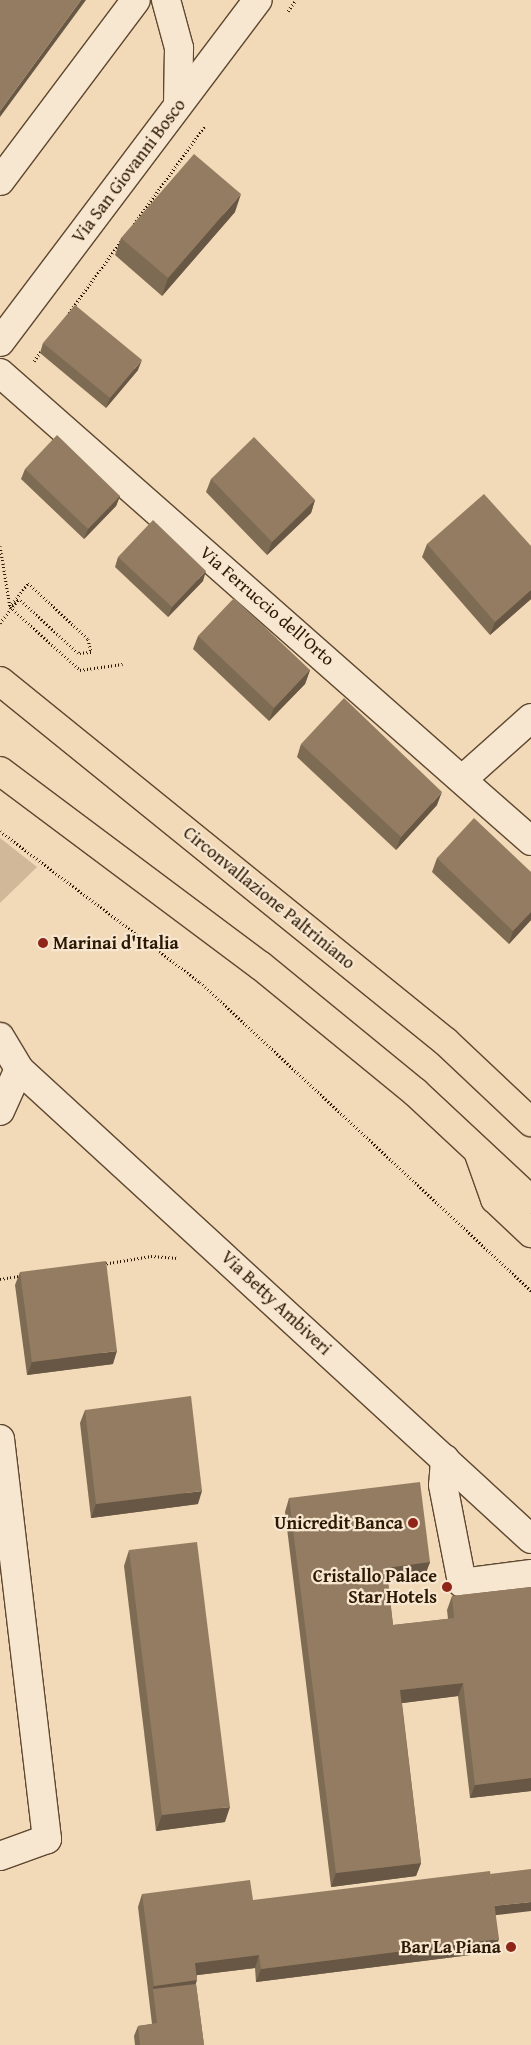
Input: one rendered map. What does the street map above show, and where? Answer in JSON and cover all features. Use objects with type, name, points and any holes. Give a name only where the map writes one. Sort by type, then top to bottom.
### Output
[{"type":"highway","name":"Circonvallazione Paltriniano","points":[[0,681],[446,1042],[531,1122]]},
{"type":"highway","points":[[0,771],[261,966],[415,1092],[531,1200]]},
{"type":"highway","points":[[478,1150],[495,1199],[531,1233]]},
{"type":"street","points":[[0,182],[136,0]]},
{"type":"street","points":[[166,0],[179,48],[178,105]]},
{"type":"street","name":"Via San Giovanni Bosco","points":[[0,342],[258,0]]},
{"type":"street","name":"Via Ferruccio dell'Orto","points":[[8,380],[464,778],[531,841]]},
{"type":"street","points":[[464,778],[531,718]]},
{"type":"street","name":"Via Betty Ambiveri","points":[[0,1037],[19,1069],[531,1539]]},
{"type":"street","points":[[0,1112],[19,1069]]},
{"type":"street","points":[[0,1438],[47,1839],[0,1856]]},
{"type":"street","points":[[445,1459],[443,1485],[462,1583],[531,1574]]},
{"type":"path","points":[[284,16],[296,0]]},
{"type":"path","points":[[62,322],[208,121]]},
{"type":"path","points":[[8,380],[45,346]]},
{"type":"path","points":[[0,546],[10,607],[80,670],[123,664]]},
{"type":"path","points":[[0,623],[19,599],[78,653],[91,652],[88,639],[28,584],[10,607]]},
{"type":"path","points":[[0,831],[200,982],[531,1291]]},
{"type":"path","points":[[95,1265],[151,1256],[184,1258]]},
{"type":"path","points":[[0,1279],[28,1275]]},
{"type":"shaded area","points":[[0,838],[37,867],[0,903]]},
{"type":"building","points":[[0,0],[81,0],[0,111]]},
{"type":"building","points":[[194,154],[241,194],[168,278],[121,238]]},
{"type":"building","points":[[75,305],[142,360],[110,398],[43,343]]},
{"type":"building","points":[[57,435],[120,496],[88,529],[25,469]]},
{"type":"building","points":[[254,437],[315,500],[272,542],[211,479]]},
{"type":"building","points":[[484,494],[531,546],[531,590],[495,622],[427,544]]},
{"type":"building","points":[[153,520],[206,571],[172,607],[118,557]]},
{"type":"building","points":[[234,598],[310,670],[274,708],[198,636]]},
{"type":"building","points":[[344,698],[442,792],[401,837],[301,744]]},
{"type":"building","points":[[474,818],[531,872],[531,912],[513,931],[437,858]]},
{"type":"building","points":[[106,1261],[117,1351],[32,1362],[20,1272]]},
{"type":"building","points":[[191,1396],[202,1491],[96,1504],[85,1410]]},
{"type":"building","points":[[420,1482],[430,1562],[386,1568],[393,1625],[454,1618],[452,1596],[531,1587],[531,1778],[475,1785],[463,1683],[400,1690],[421,1863],[336,1873],[289,1498]]},
{"type":"building","points":[[197,1542],[230,1807],[162,1815],[129,1550]]},
{"type":"building","points":[[531,1869],[531,1902],[494,1906],[490,1874]]},
{"type":"building","points":[[490,1871],[499,1939],[261,1969],[259,1955],[195,1963],[197,1980],[154,1986],[142,1894],[250,1880],[253,1900]]},
{"type":"building","points":[[196,1984],[204,2045],[140,2045],[138,2026],[157,2023],[153,1989]]},
{"type":"place","name":"Marinai d'Italia","points":[[43,943]]},
{"type":"place","name":"Unicredit Banca","points":[[413,1523]]},
{"type":"place","name":"Cristallo Palace Star Hotels","points":[[447,1587]]},
{"type":"place","name":"Bar La Piana","points":[[511,1947]]}]
